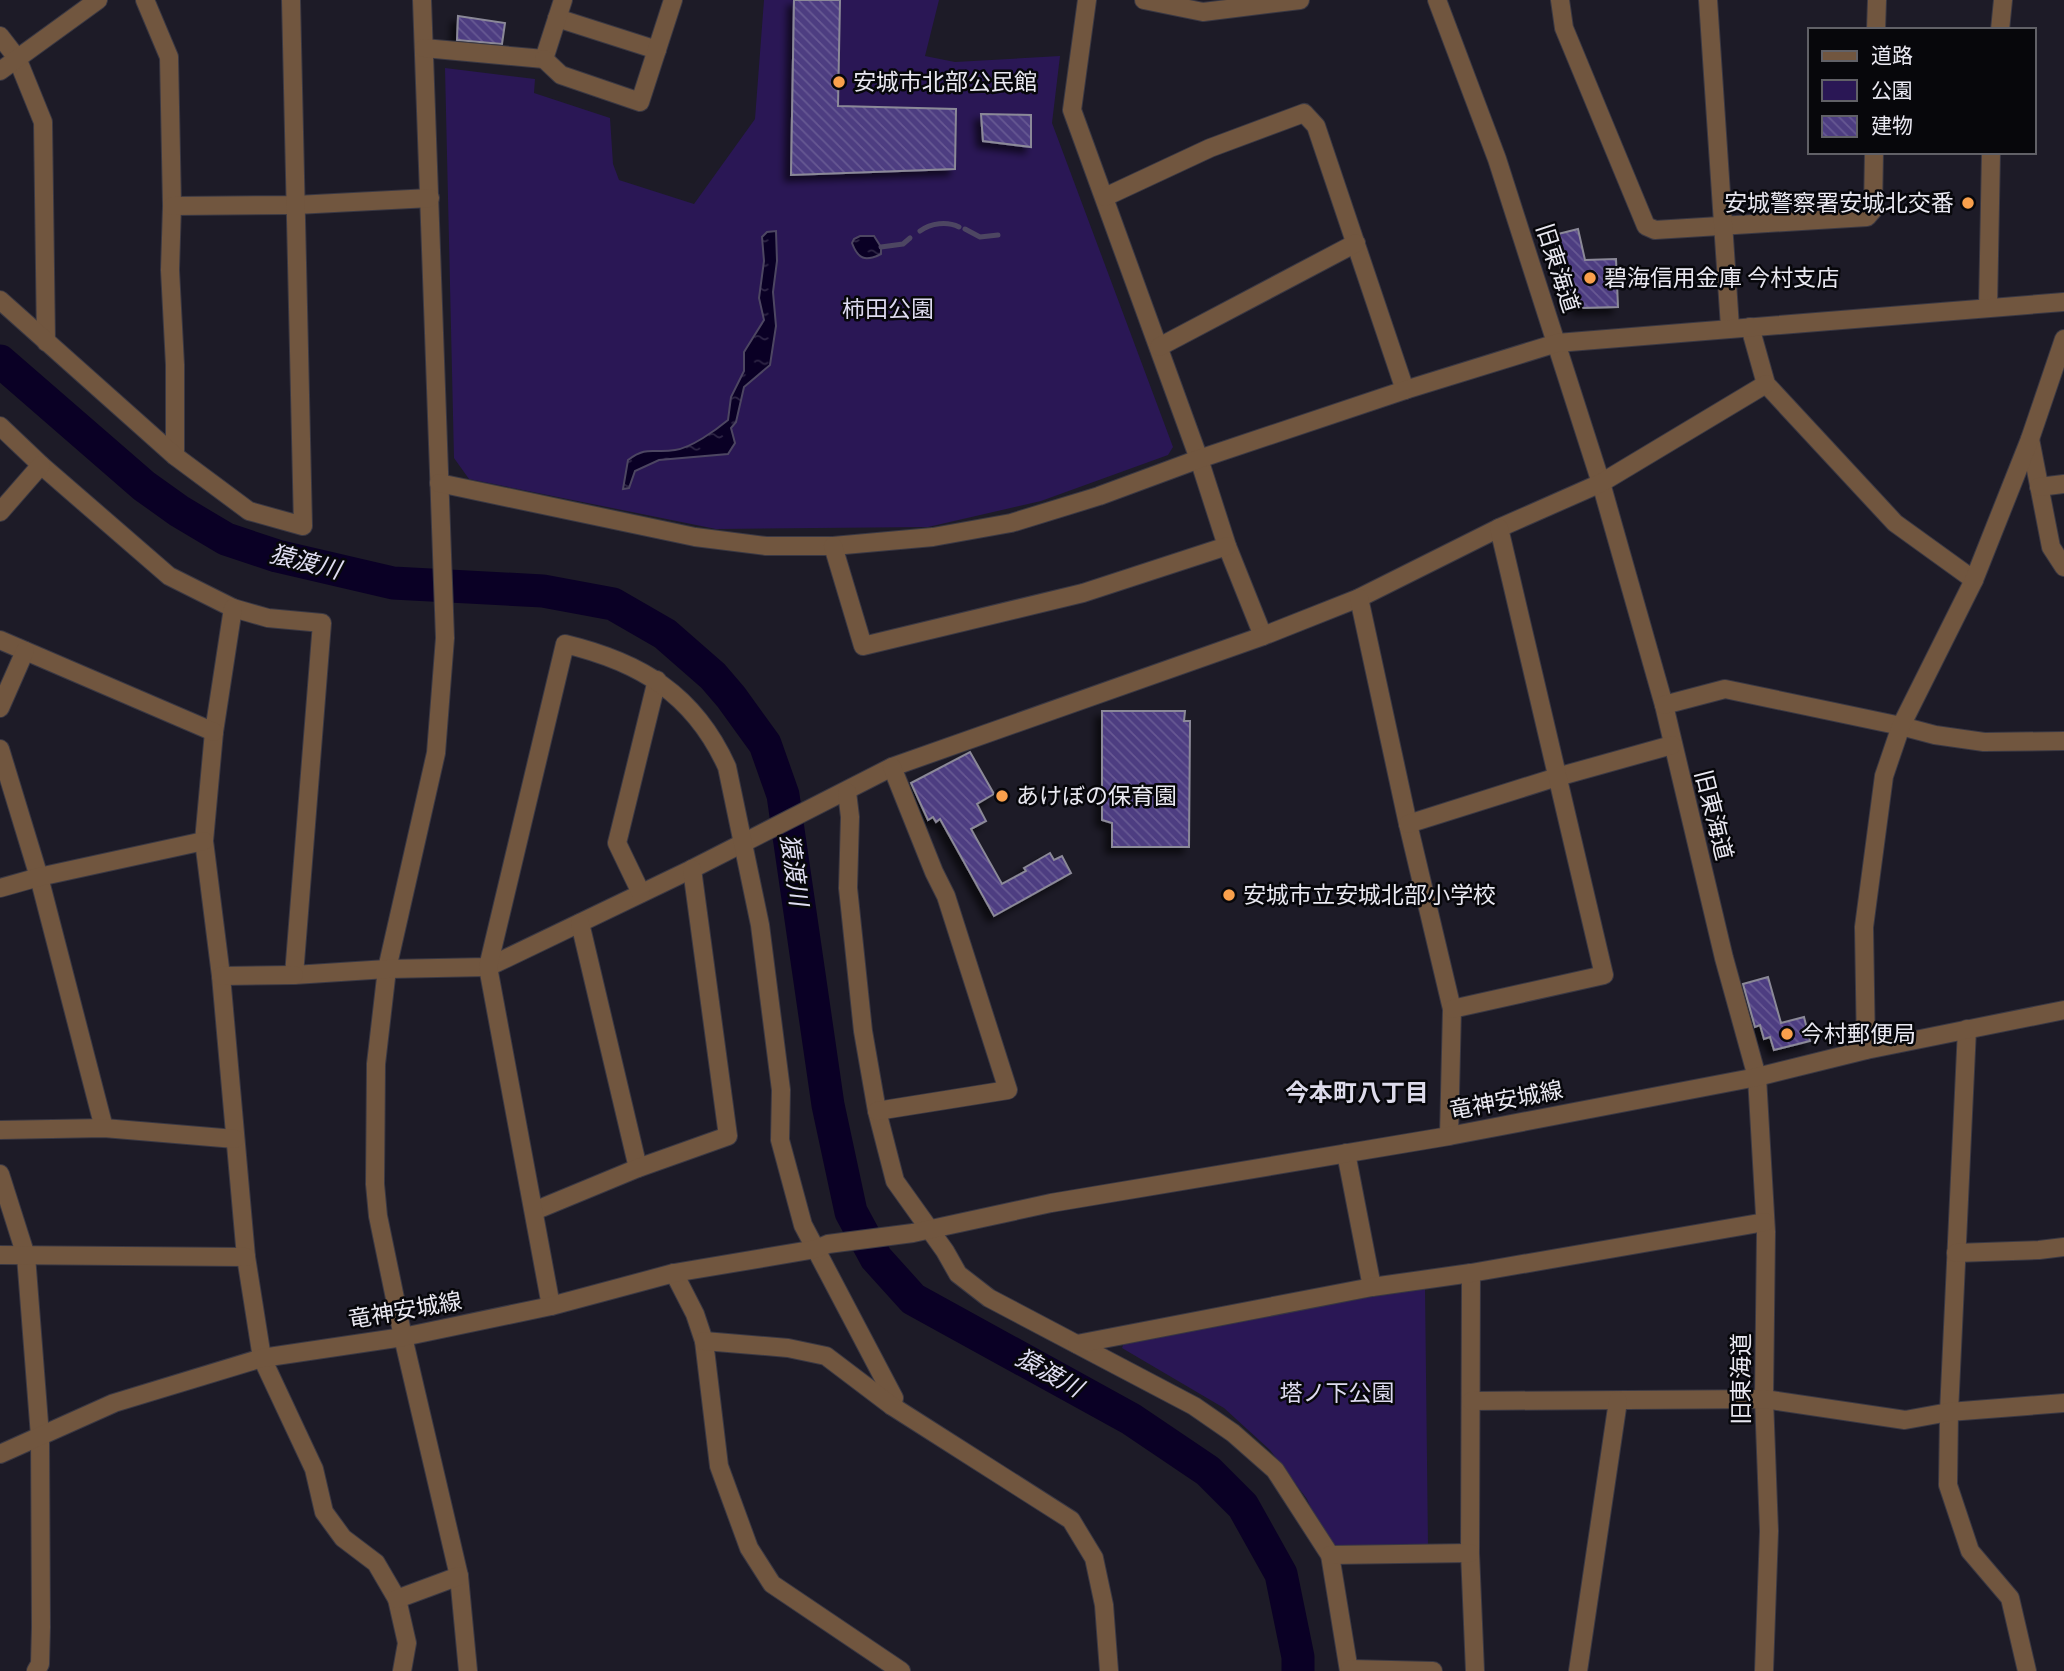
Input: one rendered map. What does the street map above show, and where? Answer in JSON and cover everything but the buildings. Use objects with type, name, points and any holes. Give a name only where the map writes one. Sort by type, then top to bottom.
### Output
[{"type":"street","points":[[0,71],[98,0]]},
{"type":"street","points":[[145,0],[169,57],[172,206],[170,270],[175,365],[175,456]]},
{"type":"street","points":[[0,300],[175,456],[249,511],[303,526],[291,0]]},
{"type":"street","points":[[422,0],[445,638],[436,752],[387,969],[376,1063],[376,1184],[378,1216],[459,1576],[468,1671]]},
{"type":"street","points":[[544,59],[563,0]]},
{"type":"street","points":[[424,48],[544,59],[561,75],[640,102],[673,0]]},
{"type":"street","points":[[1087,0],[1072,110],[1199,459],[1227,546],[1263,636]]},
{"type":"street","points":[[1144,0],[1203,12],[1300,0]]},
{"type":"street","name":"旧東海道","points":[[1437,0],[1497,159],[1601,482],[1664,705],[1724,958],[1757,1077],[1765,1222],[1764,1399],[1769,1531],[1764,1671]]},
{"type":"street","points":[[1560,0],[1564,28],[1646,226],[1655,230],[1867,217],[1873,210],[1874,154]]},
{"type":"street","points":[[1708,0],[1730,327]]},
{"type":"street","points":[[1876,28],[1877,0]]},
{"type":"street","points":[[2000,28],[2003,0]]},
{"type":"street","points":[[557,18],[656,50]]},
{"type":"street","points":[[0,36],[18,58],[43,122],[46,342]]},
{"type":"street","points":[[1105,197],[1210,148],[1304,113],[1316,126],[1405,390]]},
{"type":"street","points":[[1988,308],[1991,154]]},
{"type":"street","points":[[172,206],[296,205],[430,198]]},
{"type":"street","points":[[1159,347],[1356,243]]},
{"type":"street","points":[[439,483],[695,537],[765,546],[834,547],[933,537],[1011,523],[1099,496],[1199,459],[1405,390],[1557,343],[2064,302]]},
{"type":"street","points":[[1751,327],[1766,384],[1895,523],[1975,580]]},
{"type":"street","points":[[1866,1050],[1864,927],[1884,776],[1901,726],[1975,580],[2062,351]]},
{"type":"street","points":[[221,976],[488,967],[840,796],[892,767],[1263,636],[1359,598],[1499,528],[1601,482],[1766,384]]},
{"type":"street","points":[[0,426],[169,576],[233,608],[268,618],[322,624],[294,975]]},
{"type":"street","points":[[2030,439],[2051,547],[2064,567]]},
{"type":"street","points":[[0,512],[41,465]]},
{"type":"street","points":[[2039,486],[2064,484]]},
{"type":"street","points":[[1452,1009],[1604,975],[1499,528]]},
{"type":"street","points":[[834,547],[863,646],[1083,593],[1227,546]]},
{"type":"street","points":[[1359,598],[1452,1009],[1449,1136]]},
{"type":"street","points":[[233,608],[214,732],[204,841],[221,976],[246,1257],[262,1358],[314,1469],[324,1512],[343,1538],[376,1563],[397,1599],[407,1643],[402,1671]]},
{"type":"street","points":[[0,640],[214,732]]},
{"type":"street","points":[[551,1306],[488,967],[565,644],[599,652],[629,664],[657,680],[685,705],[718,746],[727,766],[748,841],[760,925],[781,1090],[780,1140],[803,1225],[822,1247],[894,1398],[892,1406]]},
{"type":"street","points":[[0,708],[25,651]]},
{"type":"street","points":[[641,893],[617,843],[657,680]]},
{"type":"street","points":[[1664,705],[1725,690],[1935,735],[1984,742],[2064,741]]},
{"type":"street","points":[[1408,824],[1557,777],[1672,745]]},
{"type":"street","points":[[0,749],[38,877],[104,1128]]},
{"type":"street","points":[[877,1111],[1008,1090],[946,896],[892,767]]},
{"type":"street","points":[[840,796],[850,817],[850,901],[863,1031],[877,1111],[895,1181],[922,1231],[958,1274],[989,1298],[1195,1406],[1233,1433],[1275,1470],[1330,1555],[1350,1670],[1433,1671]]},
{"type":"street","points":[[0,888],[38,877],[204,841]]},
{"type":"street","points":[[534,1211],[638,1168],[728,1136],[692,869]]},
{"type":"street","points":[[580,923],[638,1168]]},
{"type":"street","name":"竜神安城線","points":[[0,1454],[114,1404],[262,1358],[404,1337],[551,1306],[674,1273],[922,1231],[1051,1203],[1449,1136],[1757,1077],[1866,1050],[2064,1010]]},
{"type":"street","points":[[1967,1030],[1948,1485],[1970,1551],[2010,1598],[2027,1671]]},
{"type":"street","points":[[0,1130],[104,1128],[235,1139]]},
{"type":"street","points":[[1346,1153],[1372,1287]]},
{"type":"street","points":[[0,1174],[26,1256],[40,1436],[41,1627],[40,1664],[36,1671]]},
{"type":"street","points":[[1077,1344],[1372,1287],[1471,1273],[1765,1222]]},
{"type":"street","points":[[1956,1254],[2064,1247]]},
{"type":"street","points":[[0,1255],[246,1257]]},
{"type":"street","points":[[674,1273],[695,1314],[704,1341],[719,1466],[749,1548],[772,1584],[901,1671]]},
{"type":"street","points":[[1471,1273],[1470,1553],[1475,1671]]},
{"type":"street","points":[[704,1341],[788,1348],[826,1356],[892,1406],[1071,1520],[1094,1558],[1104,1605],[1109,1671]]},
{"type":"street","points":[[1471,1401],[1764,1399],[1905,1420],[1949,1412],[2064,1403]]},
{"type":"street","points":[[1578,1671],[1618,1401]]},
{"type":"street","points":[[1330,1555],[1470,1553]]},
{"type":"street","points":[[397,1599],[459,1576]]},
{"type":"street","points":[[1758,1671],[1764,1671]]},
{"type":"green space","name":"柿田公園","points":[[764,0],[939,0],[925,56],[955,62],[1060,56],[1052,123],[1173,447],[1168,455],[1041,501],[928,527],[716,529],[469,479],[454,458],[445,68],[535,79],[534,93],[610,118],[613,164],[619,180],[694,204],[755,119]]},
{"type":"green space","name":"塔ノ下公園","points":[[1425,1287],[1428,1547],[1334,1545],[1324,1537],[1307,1499],[1270,1450],[1224,1408],[1122,1348],[1124,1343]]},
{"type":"water","points":[[776,231],[777,261],[773,292],[776,326],[770,365],[744,387],[736,422],[731,428],[735,443],[728,454],[659,460],[635,471],[629,488],[623,489],[628,460],[635,455],[646,451],[681,449],[703,438],[728,420],[731,397],[744,371],[744,352],[764,320],[759,298],[764,261],[762,237],[767,232]]},
{"type":"water","points":[[860,236],[874,236],[881,247],[881,254],[871,258],[860,256],[852,243]]},
{"type":"waterway","points":[[920,231],[939,224],[959,227]]},
{"type":"waterway","points":[[965,229],[980,237],[998,235]]},
{"type":"waterway","points":[[881,247],[903,244],[910,238]]},
{"type":"waterway","name":"猿渡川","points":[[0,361],[144,486],[226,539],[277,556],[393,583],[543,591],[613,604],[665,634],[713,676],[765,744],[783,795],[828,1105],[851,1212],[876,1258],[913,1299],[1131,1419],[1208,1471],[1243,1506],[1281,1574],[1298,1657],[1298,1671]]},
{"type":"place","name":"安城市北部公民館","points":[[839,82]]},
{"type":"place","name":"安城警察署安城北交番","points":[[1968,203]]},
{"type":"place","name":"碧海信用金庫 今村支店","points":[[1590,278]]},
{"type":"place","name":"あけぼの保育園","points":[[1002,796]]},
{"type":"place","name":"安城市立安城北部小学校","points":[[1229,895]]},
{"type":"place","name":"今村郵便局","points":[[1787,1034]]},
{"type":"district","name":"今本町八丁目","points":[[1357,1093]]}]
